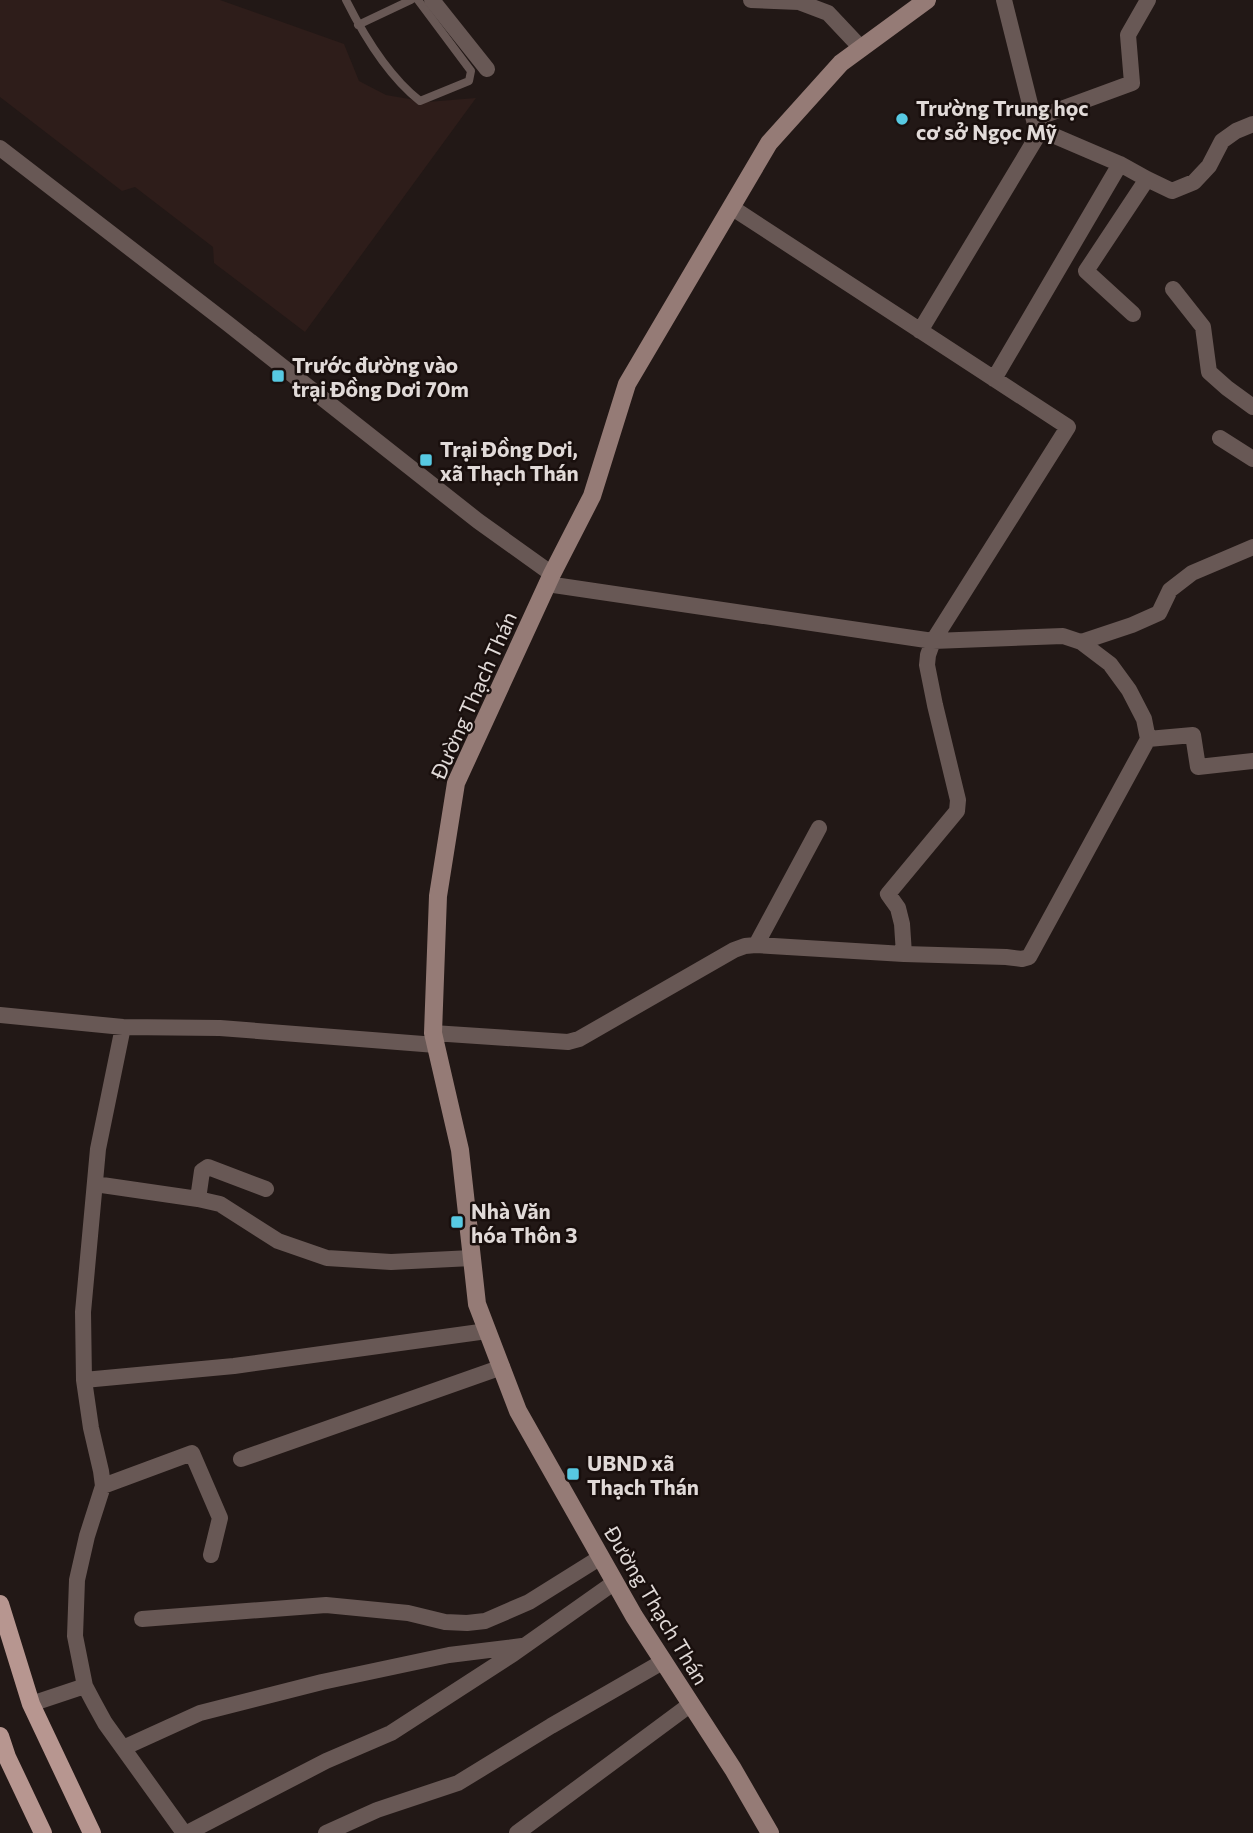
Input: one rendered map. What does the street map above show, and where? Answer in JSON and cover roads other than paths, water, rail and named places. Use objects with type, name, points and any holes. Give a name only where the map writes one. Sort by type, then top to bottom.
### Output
[{"type":"main road","points":[[0,1604],[31,1704],[92,1833]]},
{"type":"main road","points":[[0,1736],[7,1757],[43,1833]]},
{"type":"street","points":[[432,0],[487,69]]},
{"type":"street","points":[[751,0],[799,2],[828,13],[862,48]]},
{"type":"street","name":"Đường Thạch Thán","points":[[770,1833],[733,1769],[615,1582],[518,1411],[477,1304],[460,1150],[434,1039],[438,896],[456,783],[550,579],[592,496],[627,384],[769,143],[841,63],[927,0]]},
{"type":"street","points":[[1004,0],[1037,125]]},
{"type":"street","points":[[920,331],[1037,125],[1132,83],[1128,35],[1148,0]]},
{"type":"street","points":[[1037,125],[1172,191],[1194,183],[1209,166],[1222,141],[1253,124]]},
{"type":"street","points":[[0,148],[227,323],[550,579],[933,641],[1063,636],[1081,642],[1110,664],[1129,690],[1144,719],[1148,739],[1029,957],[1022,959],[746,946],[734,950],[579,1039],[568,1042],[434,1039],[220,1028],[122,1027],[0,1015]]},
{"type":"street","points":[[994,379],[1120,164]]},
{"type":"street","points":[[1133,313],[1086,271],[1147,179]]},
{"type":"street","points":[[731,207],[1068,427],[933,641],[928,655],[927,665],[935,705],[958,800],[957,811],[888,894],[898,908],[904,954]]},
{"type":"street","points":[[1173,289],[1203,327],[1209,372],[1253,407]]},
{"type":"street","points":[[1220,438],[1253,459]]},
{"type":"street","points":[[1081,642],[1132,625],[1159,612],[1170,590],[1192,573],[1253,547]]},
{"type":"street","points":[[1148,739],[1193,735],[1199,767],[1253,761]]},
{"type":"street","points":[[756,945],[819,828]]},
{"type":"street","points":[[122,1027],[98,1149],[83,1312],[84,1380],[103,1486],[87,1536],[78,1580],[75,1636],[85,1685],[105,1723],[180,1832],[326,1761],[391,1733],[615,1582]]},
{"type":"street","points":[[198,1199],[202,1171],[208,1167],[267,1189]]},
{"type":"street","points":[[95,1184],[220,1204],[278,1241],[327,1258],[391,1262],[472,1258]]},
{"type":"street","points":[[84,1380],[234,1366],[487,1331]]},
{"type":"street","points":[[241,1459],[502,1367]]},
{"type":"street","points":[[103,1486],[192,1453],[220,1518],[211,1555]]},
{"type":"street","points":[[142,1619],[326,1605],[408,1613],[445,1622],[485,1621],[529,1602],[601,1557]]},
{"type":"street","points":[[123,1748],[200,1713],[308,1685],[449,1655],[525,1645]]},
{"type":"street","points":[[326,1833],[377,1810],[458,1783],[664,1661]]},
{"type":"street","points":[[31,1704],[85,1685]]},
{"type":"street","points":[[517,1833],[691,1704]]},
{"type":"lane","points":[[346,0],[362,33],[405,90],[420,101],[469,80],[471,71],[418,0]]},
{"type":"lane","points":[[358,25],[411,0]]},
{"type":"place","name":"Trường Trung học cơ sở Ngọc Mỹ","points":[[902,119]]},
{"type":"place","name":"Trước đường vào trại Đồng Dơi 70m","points":[[278,376]]},
{"type":"place","name":"Trại Đồng Dơi, xã Thạch Thán","points":[[426,460]]},
{"type":"place","name":"Nhà Văn hóa Thôn 3","points":[[457,1222]]},
{"type":"place","name":"UBND xã Thạch Thán","points":[[573,1474]]}]
